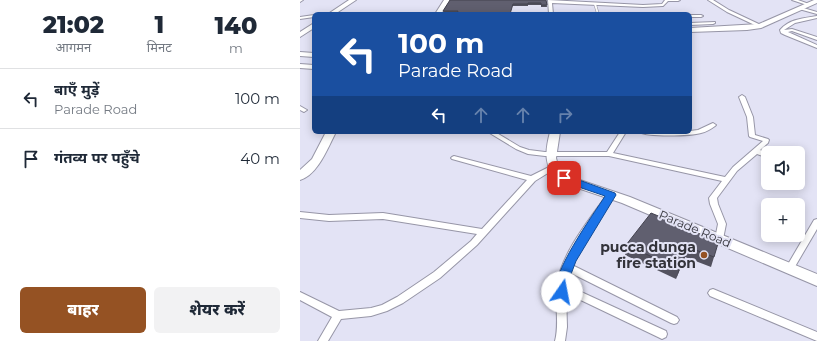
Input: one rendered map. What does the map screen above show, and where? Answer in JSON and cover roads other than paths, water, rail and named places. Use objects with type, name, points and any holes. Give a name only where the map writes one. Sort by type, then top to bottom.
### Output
[{"type":"main road","points":[[334,12],[353,0]]},
{"type":"main road","points":[[439,12],[447,0]]},
{"type":"main road","points":[[692,30],[747,28],[761,26],[807,4],[817,1]]},
{"type":"main road","points":[[300,35],[312,26]]},
{"type":"main road","points":[[300,54],[312,55]]},
{"type":"main road","points":[[300,176],[316,161],[330,134]]},
{"type":"main road","points":[[553,168],[551,163],[554,134]]},
{"type":"main road","name":"Parade Road","points":[[552,152],[558,167],[572,180]]},
{"type":"main road","name":"Parade Road","points":[[553,168],[560,176],[611,195],[817,280]]},
{"type":"street","points":[[551,12],[550,1],[583,1],[595,4],[644,8],[663,6],[666,0],[678,0]]},
{"type":"street","points":[[710,0],[728,11],[761,26]]},
{"type":"street","points":[[794,0],[807,4]]},
{"type":"street","points":[[800,8],[817,13]]},
{"type":"street","points":[[300,18],[312,16]]},
{"type":"street","points":[[692,16],[701,16]]},
{"type":"street","points":[[783,32],[782,28],[793,22],[817,17]]},
{"type":"street","points":[[692,24],[713,24]]},
{"type":"street","points":[[783,32],[792,30],[817,39]]},
{"type":"street","points":[[783,32],[817,47]]},
{"type":"street","points":[[300,66],[312,67]]},
{"type":"street","points":[[719,239],[722,224],[713,198],[736,169],[766,142],[766,140],[752,136],[750,117],[742,97]]},
{"type":"street","points":[[692,132],[703,131],[713,125]]},
{"type":"street","points":[[495,134],[524,150],[609,154],[726,180]]},
{"type":"street","points":[[609,154],[622,134]]},
{"type":"street","points":[[756,151],[761,153]]},
{"type":"street","points":[[454,158],[532,178]]},
{"type":"street","points":[[300,296],[338,315],[371,312],[384,308],[400,300],[437,275],[484,232],[532,178],[553,168]]},
{"type":"street","points":[[560,341],[563,327],[562,287],[568,267],[581,242],[611,195]]},
{"type":"street","points":[[300,215],[329,218],[383,216],[462,230],[484,232]]},
{"type":"street","points":[[790,268],[817,222]]},
{"type":"street","points":[[568,267],[674,320]]},
{"type":"street","points":[[562,287],[662,334]]},
{"type":"street","points":[[713,293],[817,337]]},
{"type":"street","points":[[323,341],[338,315]]},
{"type":"lane","points":[[595,4],[597,12]]},
{"type":"place","name":"pucca dunga fire station","points":[[704,255]]}]
